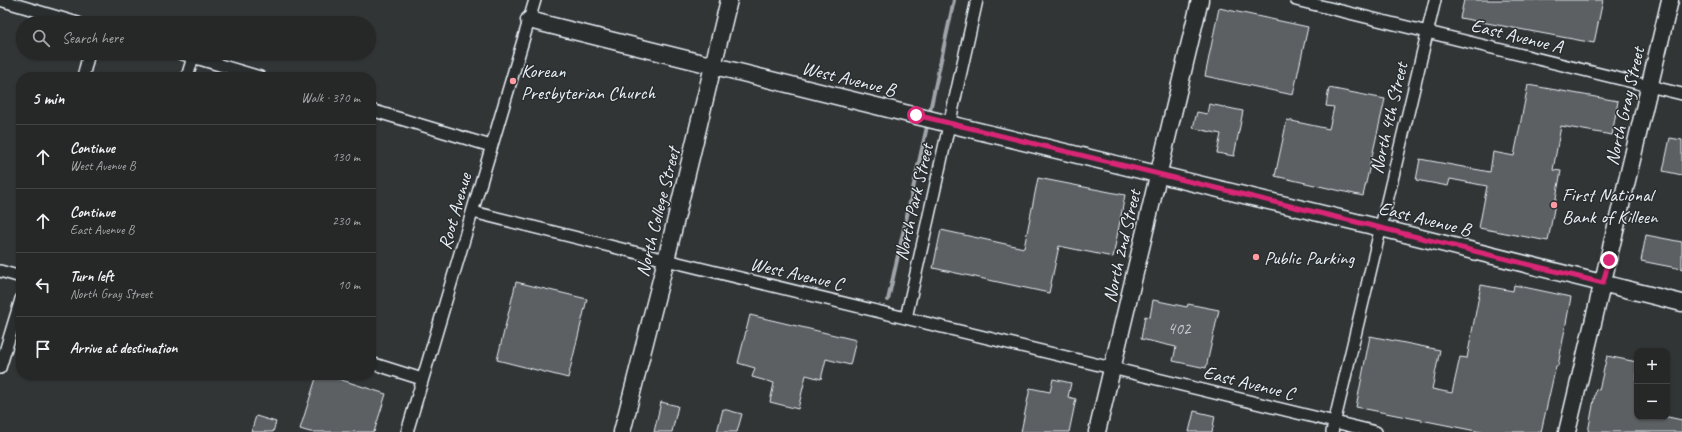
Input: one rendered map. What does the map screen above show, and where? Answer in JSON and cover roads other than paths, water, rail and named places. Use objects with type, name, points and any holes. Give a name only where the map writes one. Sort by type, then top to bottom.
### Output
[{"type":"street","points":[[0,0],[54,16]]},
{"type":"street","name":"Root Avenue","points":[[408,432],[422,379],[535,0]]},
{"type":"street","name":"North College Street","points":[[622,432],[666,260],[729,0]]},
{"type":"street","name":"North Park Street","points":[[906,318],[945,123],[977,0]]},
{"type":"street","name":"North 2nd Street","points":[[1097,432],[1200,0]]},
{"type":"street","name":"East Avenue A","points":[[1296,0],[1682,94]]},
{"type":"street","name":"North 4th Street","points":[[1334,427],[1435,0]]},
{"type":"street","name":"North Gray Street","points":[[1567,432],[1670,0]]},
{"type":"street","name":"West Avenue B","points":[[529,20],[714,64],[945,123],[1159,174]]},
{"type":"street","points":[[84,72],[87,60]]},
{"type":"street","points":[[188,72],[192,60]]},
{"type":"street","points":[[203,60],[243,72]]},
{"type":"street","points":[[376,112],[491,146]]},
{"type":"street","name":"East Avenue B","points":[[1159,174],[1682,302]]},
{"type":"street","name":"West Avenue C","points":[[473,212],[1112,368]]},
{"type":"street","points":[[0,271],[16,276]]},
{"type":"street","points":[[0,368],[16,315]]},
{"type":"street","points":[[376,365],[422,379]]},
{"type":"street","name":"East Avenue C","points":[[1112,368],[1334,427],[1376,432]]},
{"type":"waterway","points":[[929,115],[954,0]]},
{"type":"waterway","points":[[888,300],[928,122]]},
{"type":"place","name":"Korean Presbyterian Church","points":[[513,81]]},
{"type":"place","name":"First National Bank of Killeen","points":[[1554,205]]},
{"type":"place","name":"Public Parking","points":[[1256,257]]}]
